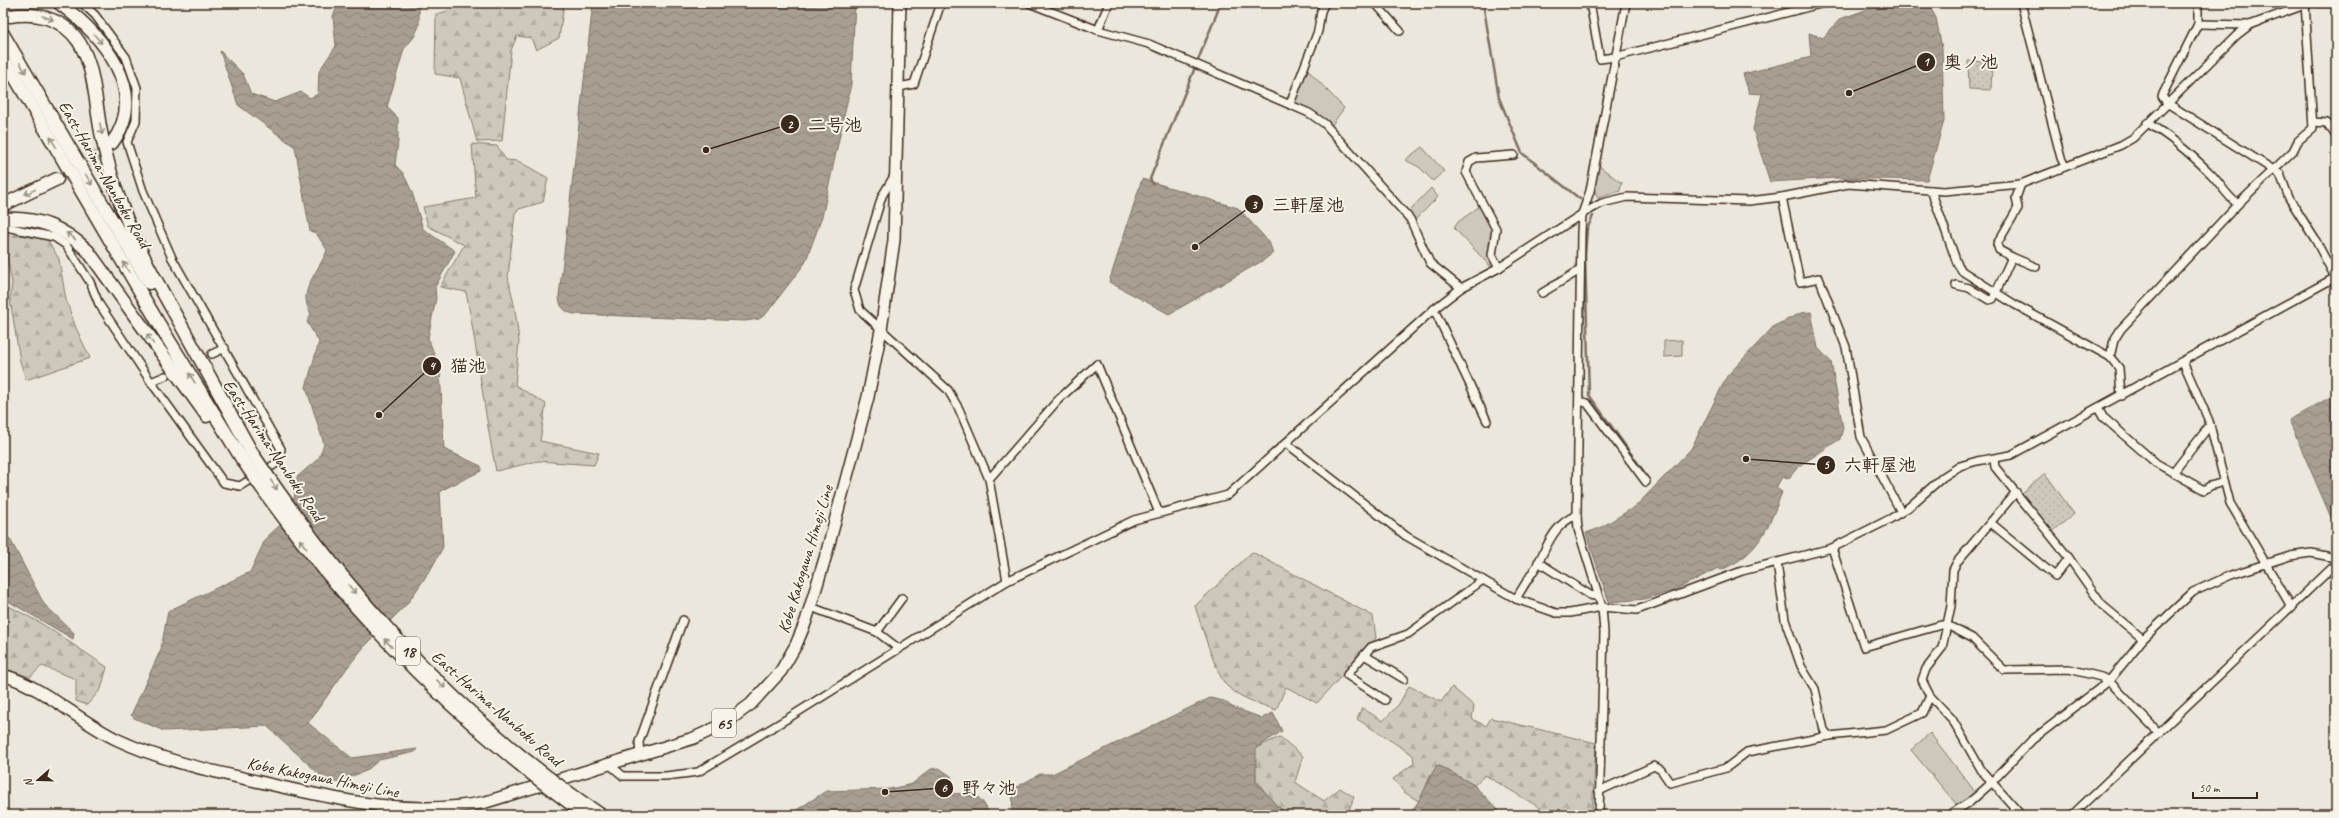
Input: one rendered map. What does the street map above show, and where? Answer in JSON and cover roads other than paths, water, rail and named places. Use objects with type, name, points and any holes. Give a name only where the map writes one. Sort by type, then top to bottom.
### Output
[{"type":"highway","points":[[59,3],[82,22],[104,45],[112,57],[124,84],[126,111],[121,129],[112,143]]},
{"type":"highway","points":[[10,16],[32,14],[44,16],[64,26],[79,42],[91,73],[101,131],[113,179],[132,232],[245,457]]},
{"type":"highway","name":"East-Harima-Nanboku Road","points":[[3,34],[169,317],[266,494],[342,592],[424,681],[519,765],[586,815]]},
{"type":"highway","name":"East-Harima-Nanboku Road","points":[[3,57],[155,317],[245,457],[402,645],[492,731],[529,762],[600,815]]},
{"type":"highway","points":[[3,205],[57,179]]},
{"type":"highway","points":[[3,219],[32,220],[48,224],[63,230],[88,251],[245,457]]},
{"type":"main road","name":"Kobe Kakogawa Himeji Line","points":[[3,675],[34,687],[118,740],[178,763],[370,807],[416,813],[467,807],[694,738],[724,724],[751,704],[781,671],[789,658],[811,607],[868,397],[881,330],[894,240],[900,3]]},
{"type":"street","points":[[3,228],[6,227],[54,237],[66,245],[90,282],[99,304],[151,382],[224,483],[240,486],[276,463],[281,449],[225,348],[172,258],[143,191],[127,142],[136,121],[137,88],[126,57],[95,15],[82,3]]},
{"type":"street","points":[[899,87],[914,84],[941,3]]},
{"type":"street","points":[[1029,3],[1098,30],[1149,44],[1290,104],[1325,124],[1410,219],[1430,263],[1461,288]]},
{"type":"street","points":[[1098,30],[1109,3]]},
{"type":"street","points":[[1290,104],[1318,31],[1321,11],[1325,3]]},
{"type":"street","points":[[1375,3],[1400,31]]},
{"type":"street","points":[[1590,3],[1600,58],[1615,57],[1824,3]]},
{"type":"street","points":[[1599,815],[1604,647],[1602,608],[1578,529],[1576,515],[1580,270],[1582,214],[1590,191],[1626,3]]},
{"type":"street","points":[[2021,3],[2061,158],[2065,166]]},
{"type":"street","points":[[1286,443],[1406,536],[1516,598],[1556,613],[1570,613],[1602,608],[1637,610],[1737,573],[1832,548],[1901,512],[1943,477],[1960,466],[1977,460],[1994,459],[2011,455],[2183,362],[2335,277],[2316,240],[2289,198],[2280,174],[2167,102],[2162,96],[2198,24],[2198,3]]},
{"type":"street","points":[[2320,3],[2336,3]]},
{"type":"street","points":[[609,764],[623,776],[666,776],[698,772],[1007,581],[1115,528],[1159,513],[1228,495],[1434,309],[1461,288],[1499,268],[1582,214],[1602,203],[1627,197],[1749,200],[1782,197],[1848,184],[1944,191],[2021,184],[2121,145],[2133,138],[2167,102],[2237,35],[2250,25],[2307,4],[2313,128],[2298,141],[2293,151],[2238,204],[2121,329],[2114,340],[2110,357]]},
{"type":"street","points":[[2198,24],[2250,25]]},
{"type":"street","points":[[2313,122],[2327,123],[2336,136]]},
{"type":"street","points":[[2147,123],[2168,134],[2212,175],[2229,198],[2238,204]]},
{"type":"street","points":[[1499,268],[1492,255],[1496,229],[1466,172],[1469,162],[1476,158],[1514,155]]},
{"type":"street","points":[[896,173],[882,196],[854,290],[860,310],[948,390],[972,437],[989,479],[1007,581]]},
{"type":"street","points":[[2021,184],[2016,198],[2018,208],[1997,244],[1999,250],[2036,267]]},
{"type":"street","points":[[1931,190],[1957,263],[1962,271],[1996,293],[2110,357],[2119,368],[2121,396]]},
{"type":"street","points":[[1782,197],[1800,282],[1819,278],[1846,347],[1861,437],[1901,512]]},
{"type":"street","points":[[1956,285],[1969,288],[1989,300],[1992,299],[2012,257]]},
{"type":"street","points":[[1542,293],[1580,270]]},
{"type":"street","points":[[1434,309],[1487,421]]},
{"type":"street","points":[[212,354],[225,348]]},
{"type":"street","points":[[2183,362],[2202,402],[2210,425],[2230,503],[2292,608]]},
{"type":"street","points":[[989,479],[1058,400],[1097,364],[1159,513]]},
{"type":"street","points":[[151,382],[165,376]]},
{"type":"street","points":[[1579,401],[1587,404],[1646,482]]},
{"type":"street","points":[[2098,408],[2103,417],[2156,463],[2174,474],[2204,490],[2210,486],[2224,482]]},
{"type":"street","points":[[2174,474],[2210,425]]},
{"type":"street","points":[[1994,459],[1995,467],[2069,558],[2102,606],[2143,639]]},
{"type":"street","points":[[2016,492],[1957,562],[1953,570],[1954,587],[1942,648],[1926,669],[1922,680],[1930,696],[1952,719],[1982,771],[2021,815]]},
{"type":"street","points":[[1516,598],[1538,562],[1549,538],[1562,523],[1576,515]]},
{"type":"street","points":[[1991,523],[2055,576],[2069,558]]},
{"type":"street","points":[[1832,548],[1864,647],[1941,625],[1947,625],[1972,638],[2004,670],[2069,669],[2109,681],[2159,733]]},
{"type":"street","points":[[1950,815],[1970,802],[2032,740],[2109,681],[2143,639],[2182,601],[2197,590],[2231,575],[2290,556],[2312,553],[2336,558]]},
{"type":"street","points":[[1538,562],[1590,595],[1599,597]]},
{"type":"street","points":[[1777,563],[1785,620],[1801,666],[1815,689],[1824,730],[1829,736]]},
{"type":"street","points":[[2072,815],[2292,608],[2336,564]]},
{"type":"street","points":[[1385,700],[1347,677],[1364,655],[1375,644],[1408,634],[1483,580]]},
{"type":"street","points":[[877,632],[902,598]]},
{"type":"street","points":[[811,607],[877,632],[898,648]]},
{"type":"street","points":[[640,755],[639,742],[683,620]]},
{"type":"street","points":[[1364,655],[1404,679]]},
{"type":"street","points":[[1599,791],[1654,766],[1662,770],[1670,783],[1726,768],[1747,752],[1829,736],[1886,730],[1922,713],[1930,696]]},
{"type":"water","points":[[339,3],[425,3],[419,7],[419,26],[414,37],[404,49],[387,107],[398,118],[398,141],[395,165],[403,173],[412,192],[423,229],[455,251],[435,287],[436,298],[428,338],[440,369],[444,449],[481,466],[481,471],[440,491],[443,547],[431,569],[407,604],[363,648],[347,668],[308,723],[352,758],[417,749],[415,752],[379,760],[366,771],[330,784],[267,726],[164,731],[134,718],[131,715],[161,649],[168,611],[250,572],[266,538],[292,514],[297,477],[319,458],[324,444],[306,387],[319,342],[307,322],[311,314],[307,305],[306,293],[327,250],[316,233],[310,231],[295,147],[238,105],[220,51],[243,74],[251,94],[275,102],[301,92],[310,98],[318,94],[319,71],[336,46],[333,16]]},
{"type":"water","points":[[593,3],[855,3],[851,84],[822,217],[805,263],[766,314],[759,319],[745,321],[574,314],[567,312],[561,306],[559,296]]},
{"type":"water","points":[[1885,3],[1928,3],[1936,18],[1942,48],[1944,121],[1927,180],[1836,178],[1770,182],[1753,129],[1762,94],[1749,93],[1743,74],[1811,57],[1809,33],[1823,38],[1840,19]]},
{"type":"water","points":[[1142,179],[1238,208],[1269,242],[1273,253],[1264,260],[1169,314],[1109,282]]},
{"type":"water","points":[[1811,312],[1818,348],[1831,362],[1843,428],[1840,439],[1799,466],[1788,479],[1782,477],[1776,488],[1782,492],[1767,529],[1753,548],[1734,564],[1721,570],[1718,568],[1673,591],[1645,599],[1609,602],[1586,533],[1600,528],[1636,506],[1691,449],[1727,376],[1774,326],[1801,313]]},
{"type":"water","points":[[2336,394],[2336,529],[2289,420]]},
{"type":"water","points":[[3,532],[10,539],[44,604],[74,633],[73,639],[3,598]]},
{"type":"water","points":[[1210,698],[1224,701],[1232,707],[1262,718],[1273,713],[1282,731],[1256,748],[1256,782],[1277,806],[1289,815],[1012,815],[1013,789],[1040,774],[1052,774]]},
{"type":"water","points":[[1437,765],[1474,785],[1503,815],[1408,815],[1421,797]]},
{"type":"water","points":[[939,768],[951,776],[952,780],[946,790],[948,794],[968,794],[978,798],[983,802],[989,815],[789,815],[826,791],[890,789],[912,784],[931,769]]},
{"type":"waterway","points":[[1153,184],[1150,179],[1221,3]]},
{"type":"waterway","points":[[1483,3],[1499,98],[1522,153],[1580,199]]},
{"type":"waterway","points":[[1593,216],[1587,229],[1585,255],[1589,395],[1642,469]]},
{"type":"tunnel","points":[[57,179],[89,161],[111,144]]},
{"type":"tunnel","points":[[165,376],[212,354]]},
{"type":"place","name":"奥ノ池","points":[[1849,93]]},
{"type":"place","name":"二号池","points":[[706,150]]},
{"type":"place","name":"三軒屋池","points":[[1195,247]]},
{"type":"place","name":"猫池","points":[[379,415]]},
{"type":"place","name":"六軒屋池","points":[[1746,459]]},
{"type":"place","name":"野々池","points":[[885,792]]}]
